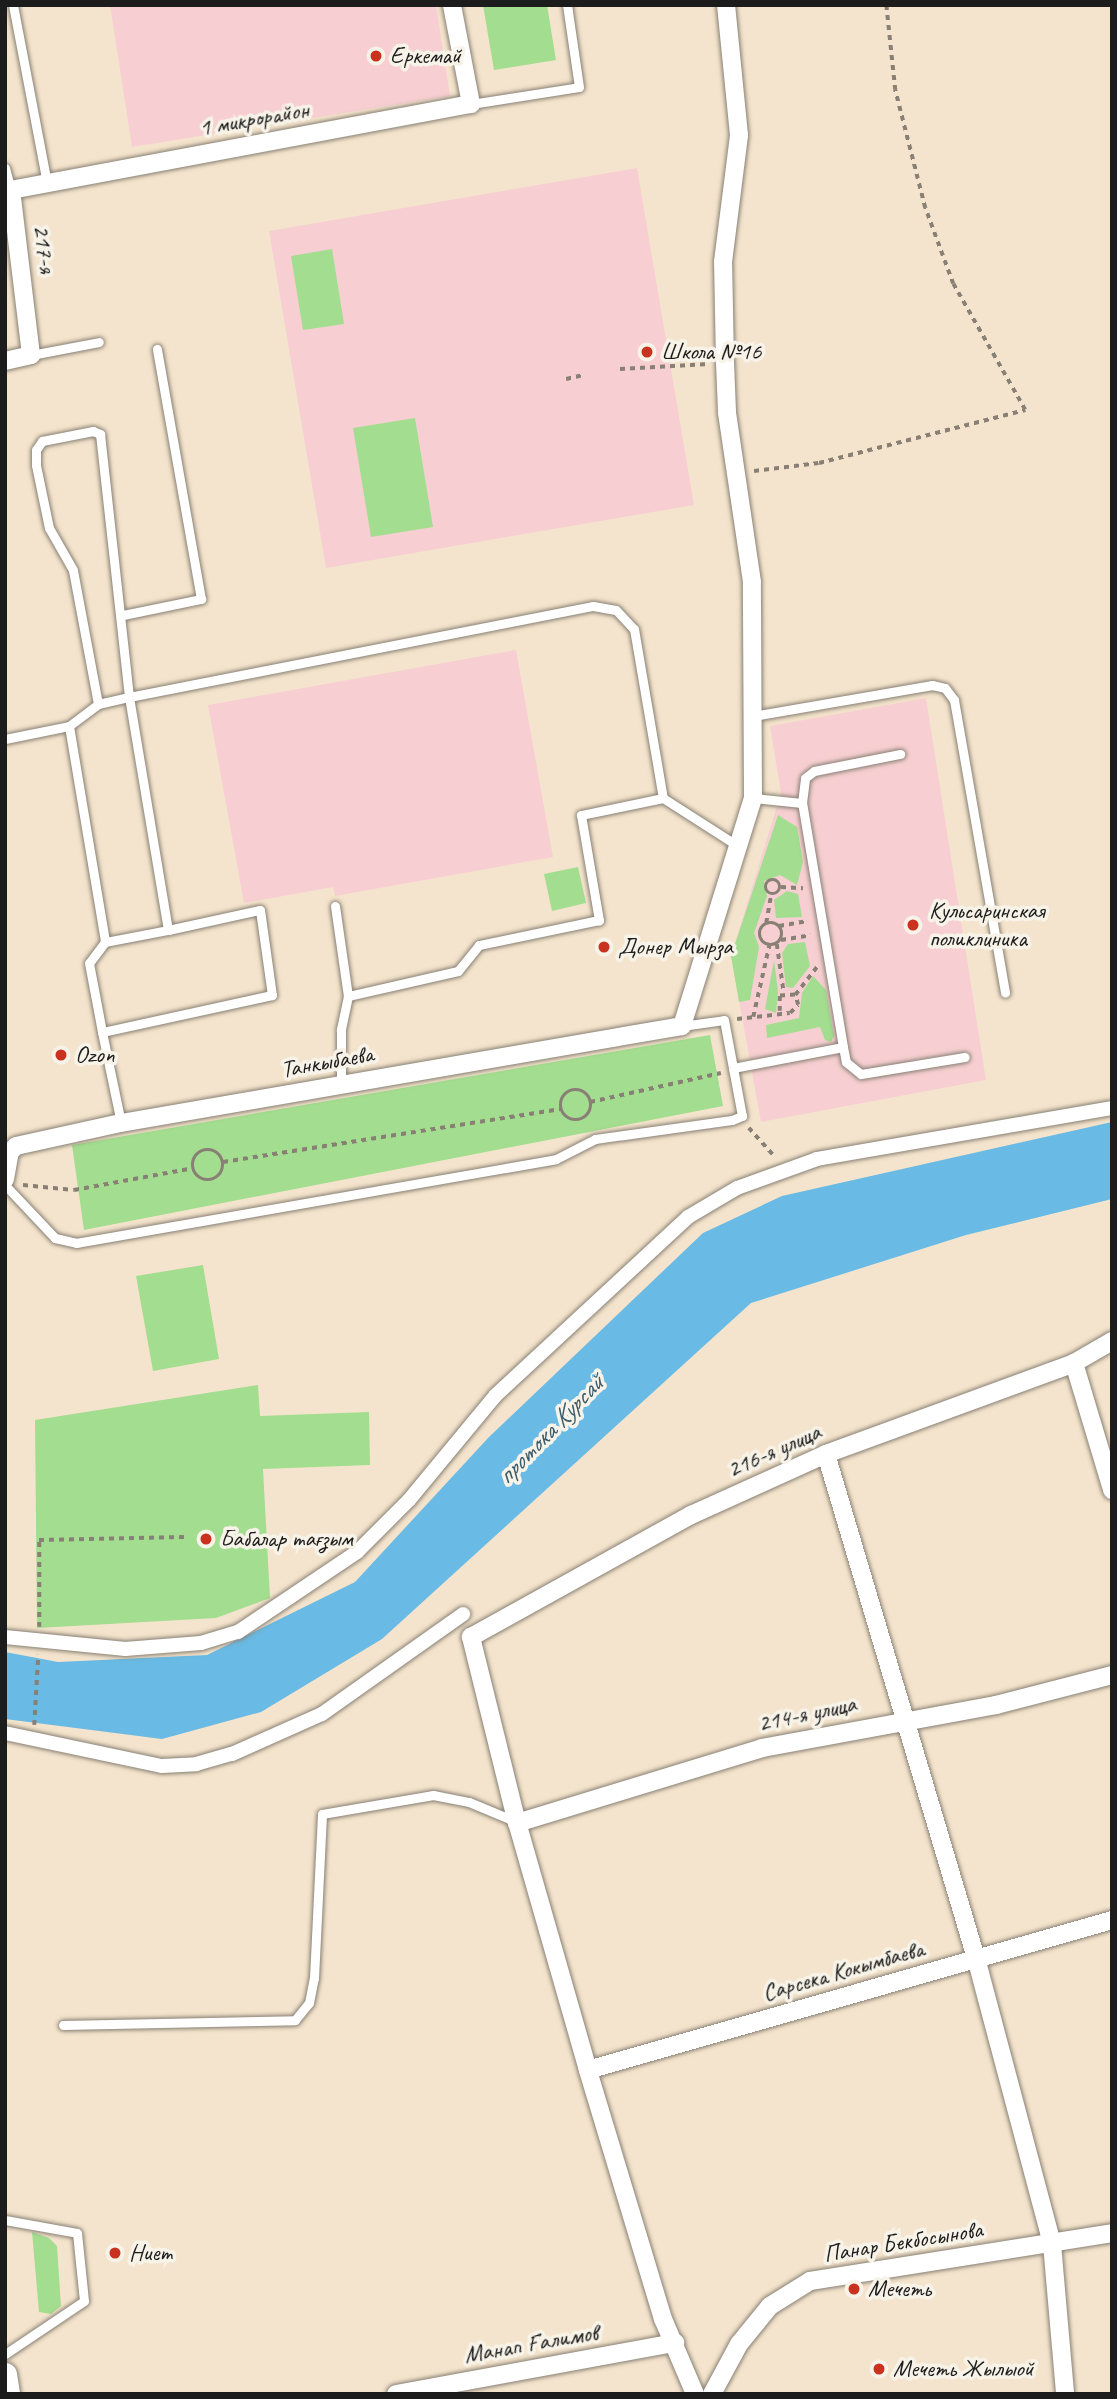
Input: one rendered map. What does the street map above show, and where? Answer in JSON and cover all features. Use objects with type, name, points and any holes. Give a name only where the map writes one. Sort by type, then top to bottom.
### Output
[{"type":"street","points":[[452,5],[471,104]]},
{"type":"street","points":[[682,1026],[740,847],[753,798],[752,582],[736,473],[725,363],[723,262],[739,135],[726,5]]},
{"type":"street","name":"1 микрорайон","points":[[11,190],[471,104]]},
{"type":"street","name":"217-я","points":[[11,190],[31,355]]},
{"type":"street","points":[[5,361],[31,355]]},
{"type":"street","name":"Танкыбаева","points":[[12,1182],[10,1152],[16,1146],[121,1123],[682,1026]]},
{"type":"street","points":[[5,1637],[39,1643],[125,1649],[201,1643],[238,1632],[280,1607],[358,1552],[409,1500],[496,1395],[688,1217],[737,1188],[817,1159],[1112,1108]]},
{"type":"street","name":"216-я улица","points":[[517,1823],[471,1637],[691,1515],[826,1454],[1074,1363],[1112,1341]]},
{"type":"street","points":[[1074,1363],[1112,1490]]},
{"type":"street","points":[[826,1454],[976,1958],[1052,2244],[1065,2394]]},
{"type":"street","points":[[5,1733],[162,1766],[196,1764],[232,1754],[322,1714],[463,1614]]},
{"type":"street","name":"214-я улица","points":[[517,1823],[762,1748],[905,1718],[996,1705],[1112,1675]]},
{"type":"street","points":[[517,1823],[663,2319],[695,2394]]},
{"type":"street","name":"Сарсека Кокымбаева","points":[[588,2070],[1112,1920]]},
{"type":"street","name":"Панар Бекбосынова","points":[[712,2394],[739,2344],[770,2306],[810,2281],[1112,2233]]},
{"type":"street","name":"Манап Ғалимов","points":[[396,2394],[675,2343]]},
{"type":"street","points":[[5,2374],[8,2394]]},
{"type":"lane","points":[[471,104],[579,87],[567,5]]},
{"type":"lane","points":[[9,6],[47,183]]},
{"type":"lane","points":[[5,168],[11,190]]},
{"type":"lane","points":[[31,355],[99,342]]},
{"type":"lane","points":[[123,615],[201,599],[156,349]]},
{"type":"lane","points":[[98,704],[73,570],[49,528],[36,465],[36,450],[42,441],[93,431],[100,434],[123,615],[130,697],[168,930]]},
{"type":"lane","points":[[5,740],[69,726],[98,704],[593,606],[616,610],[634,629],[663,798]]},
{"type":"lane","points":[[753,716],[932,685],[945,688],[954,700],[1004,993]]},
{"type":"lane","points":[[69,726],[105,942]]},
{"type":"lane","points":[[900,754],[814,771],[805,778],[802,803],[846,1062],[861,1074],[965,1057]]},
{"type":"lane","points":[[348,996],[458,971],[479,944],[599,920],[581,816],[663,798],[740,847]]},
{"type":"lane","points":[[753,798],[802,803]]},
{"type":"lane","points":[[335,906],[348,996],[341,1030],[341,1085]]},
{"type":"lane","points":[[102,1032],[272,996],[260,911],[105,942],[89,963],[102,1032],[121,1123]]},
{"type":"lane","points":[[5,1185],[55,1238],[76,1242],[556,1159],[595,1139],[742,1116],[724,1020],[682,1026]]},
{"type":"lane","points":[[733,1068],[843,1047]]},
{"type":"lane","points":[[63,2025],[295,2020],[309,2003],[314,1978],[322,1814],[433,1795],[470,1802],[517,1823]]},
{"type":"lane","points":[[5,2220],[77,2233],[84,2301],[5,2354]]},
{"type":"path","points":[[736,473],[819,463],[1025,410],[953,284],[925,208],[895,90],[886,5]]},
{"type":"path","points":[[620,369],[725,363]]},
{"type":"path","points":[[566,379],[584,375]]},
{"type":"path","points":[[769,946],[760,936],[766,924],[771,894],[767,882],[775,879],[780,887]]},
{"type":"path","points":[[771,894],[780,887],[816,889]]},
{"type":"path","points":[[766,924],[779,926],[821,919]]},
{"type":"path","points":[[779,926],[781,940]]},
{"type":"path","points":[[769,946],[781,940],[823,933]]},
{"type":"path","points":[[777,944],[785,993]]},
{"type":"path","points":[[752,1017],[769,946]]},
{"type":"path","points":[[724,1020],[795,1010],[794,995],[827,955]]},
{"type":"path","points":[[785,993],[794,995]]},
{"type":"path","points":[[780,1011],[777,1001],[785,993]]},
{"type":"path","points":[[590,1102],[733,1068]]},
{"type":"path","points":[[570,1091],[585,1094],[590,1102],[587,1115],[579,1120],[569,1119],[561,1109],[570,1091]]},
{"type":"path","points":[[223,1162],[561,1109]]},
{"type":"path","points":[[742,1116],[770,1154],[793,1168]]},
{"type":"path","points":[[194,1168],[203,1151],[213,1151],[223,1162]]},
{"type":"path","points":[[194,1168],[202,1178],[212,1180],[219,1175],[223,1162]]},
{"type":"path","points":[[12,1182],[74,1190],[194,1168]]},
{"type":"path","points":[[33,1736],[39,1643],[40,1540],[184,1537]]},
{"type":"shaded area","points":[[110,5],[436,5],[450,96],[132,147]]},
{"type":"shaded area","points":[[637,168],[694,505],[326,568],[269,231]]},
{"type":"shaded area","points":[[516,650],[553,857],[335,896],[333,887],[244,903],[208,705]]},
{"type":"shaded area","points":[[926,698],[986,1080],[761,1122],[731,956],[781,793],[770,726]]},
{"type":"green space","points":[[483,5],[547,5],[556,60],[494,70]]},
{"type":"green space","points":[[332,249],[344,324],[303,330],[291,256]]},
{"type":"green space","points":[[415,418],[433,527],[371,537],[353,428]]},
{"type":"green space","points":[[778,815],[797,827],[803,862],[797,885],[780,875],[764,881],[767,896],[754,933],[759,947],[750,1000],[739,1002],[731,956]]},
{"type":"green space","points":[[578,867],[586,903],[552,911],[544,874]]},
{"type":"green space","points":[[787,891],[798,894],[802,917],[776,918],[774,900]]},
{"type":"green space","points":[[805,942],[810,966],[793,988],[786,987],[782,953],[788,944]]},
{"type":"green space","points":[[774,960],[778,991],[776,1013],[765,1009]]},
{"type":"green space","points":[[813,976],[826,990],[834,1036],[831,1042],[825,1040],[820,1027],[767,1038],[766,1025],[799,1018],[802,993]]},
{"type":"green space","points":[[710,1035],[723,1106],[84,1230],[72,1145]]},
{"type":"green space","points":[[203,1265],[219,1359],[153,1371],[136,1276]]},
{"type":"green space","points":[[258,1385],[260,1416],[369,1412],[370,1465],[263,1469],[270,1598],[216,1618],[37,1628],[35,1420]]},
{"type":"green space","points":[[32,2232],[49,2238],[57,2246],[61,2306],[51,2314],[39,2312]]},
{"type":"water","name":"протока Курсай","points":[[1112,1122],[1112,1199],[966,1235],[751,1303],[382,1639],[261,1712],[162,1739],[5,1719],[5,1652],[58,1662],[207,1655],[355,1582],[489,1437],[703,1233],[782,1196]]},
{"type":"place","name":"Еркемай","points":[[376,56]]},
{"type":"place","name":"Школа №16","points":[[647,352]]},
{"type":"place","name":"Кульсаринская поликлиника","points":[[913,925]]},
{"type":"place","name":"Донер Мырза","points":[[604,947]]},
{"type":"place","name":"Ozon","points":[[61,1055]]},
{"type":"place","name":"Бабалар тағзым","points":[[206,1539]]},
{"type":"place","name":"Ниет","points":[[115,2253]]},
{"type":"place","name":"Мечеть","points":[[854,2289]]},
{"type":"place","name":"Мечеть Жылыой","points":[[879,2369]]}]
